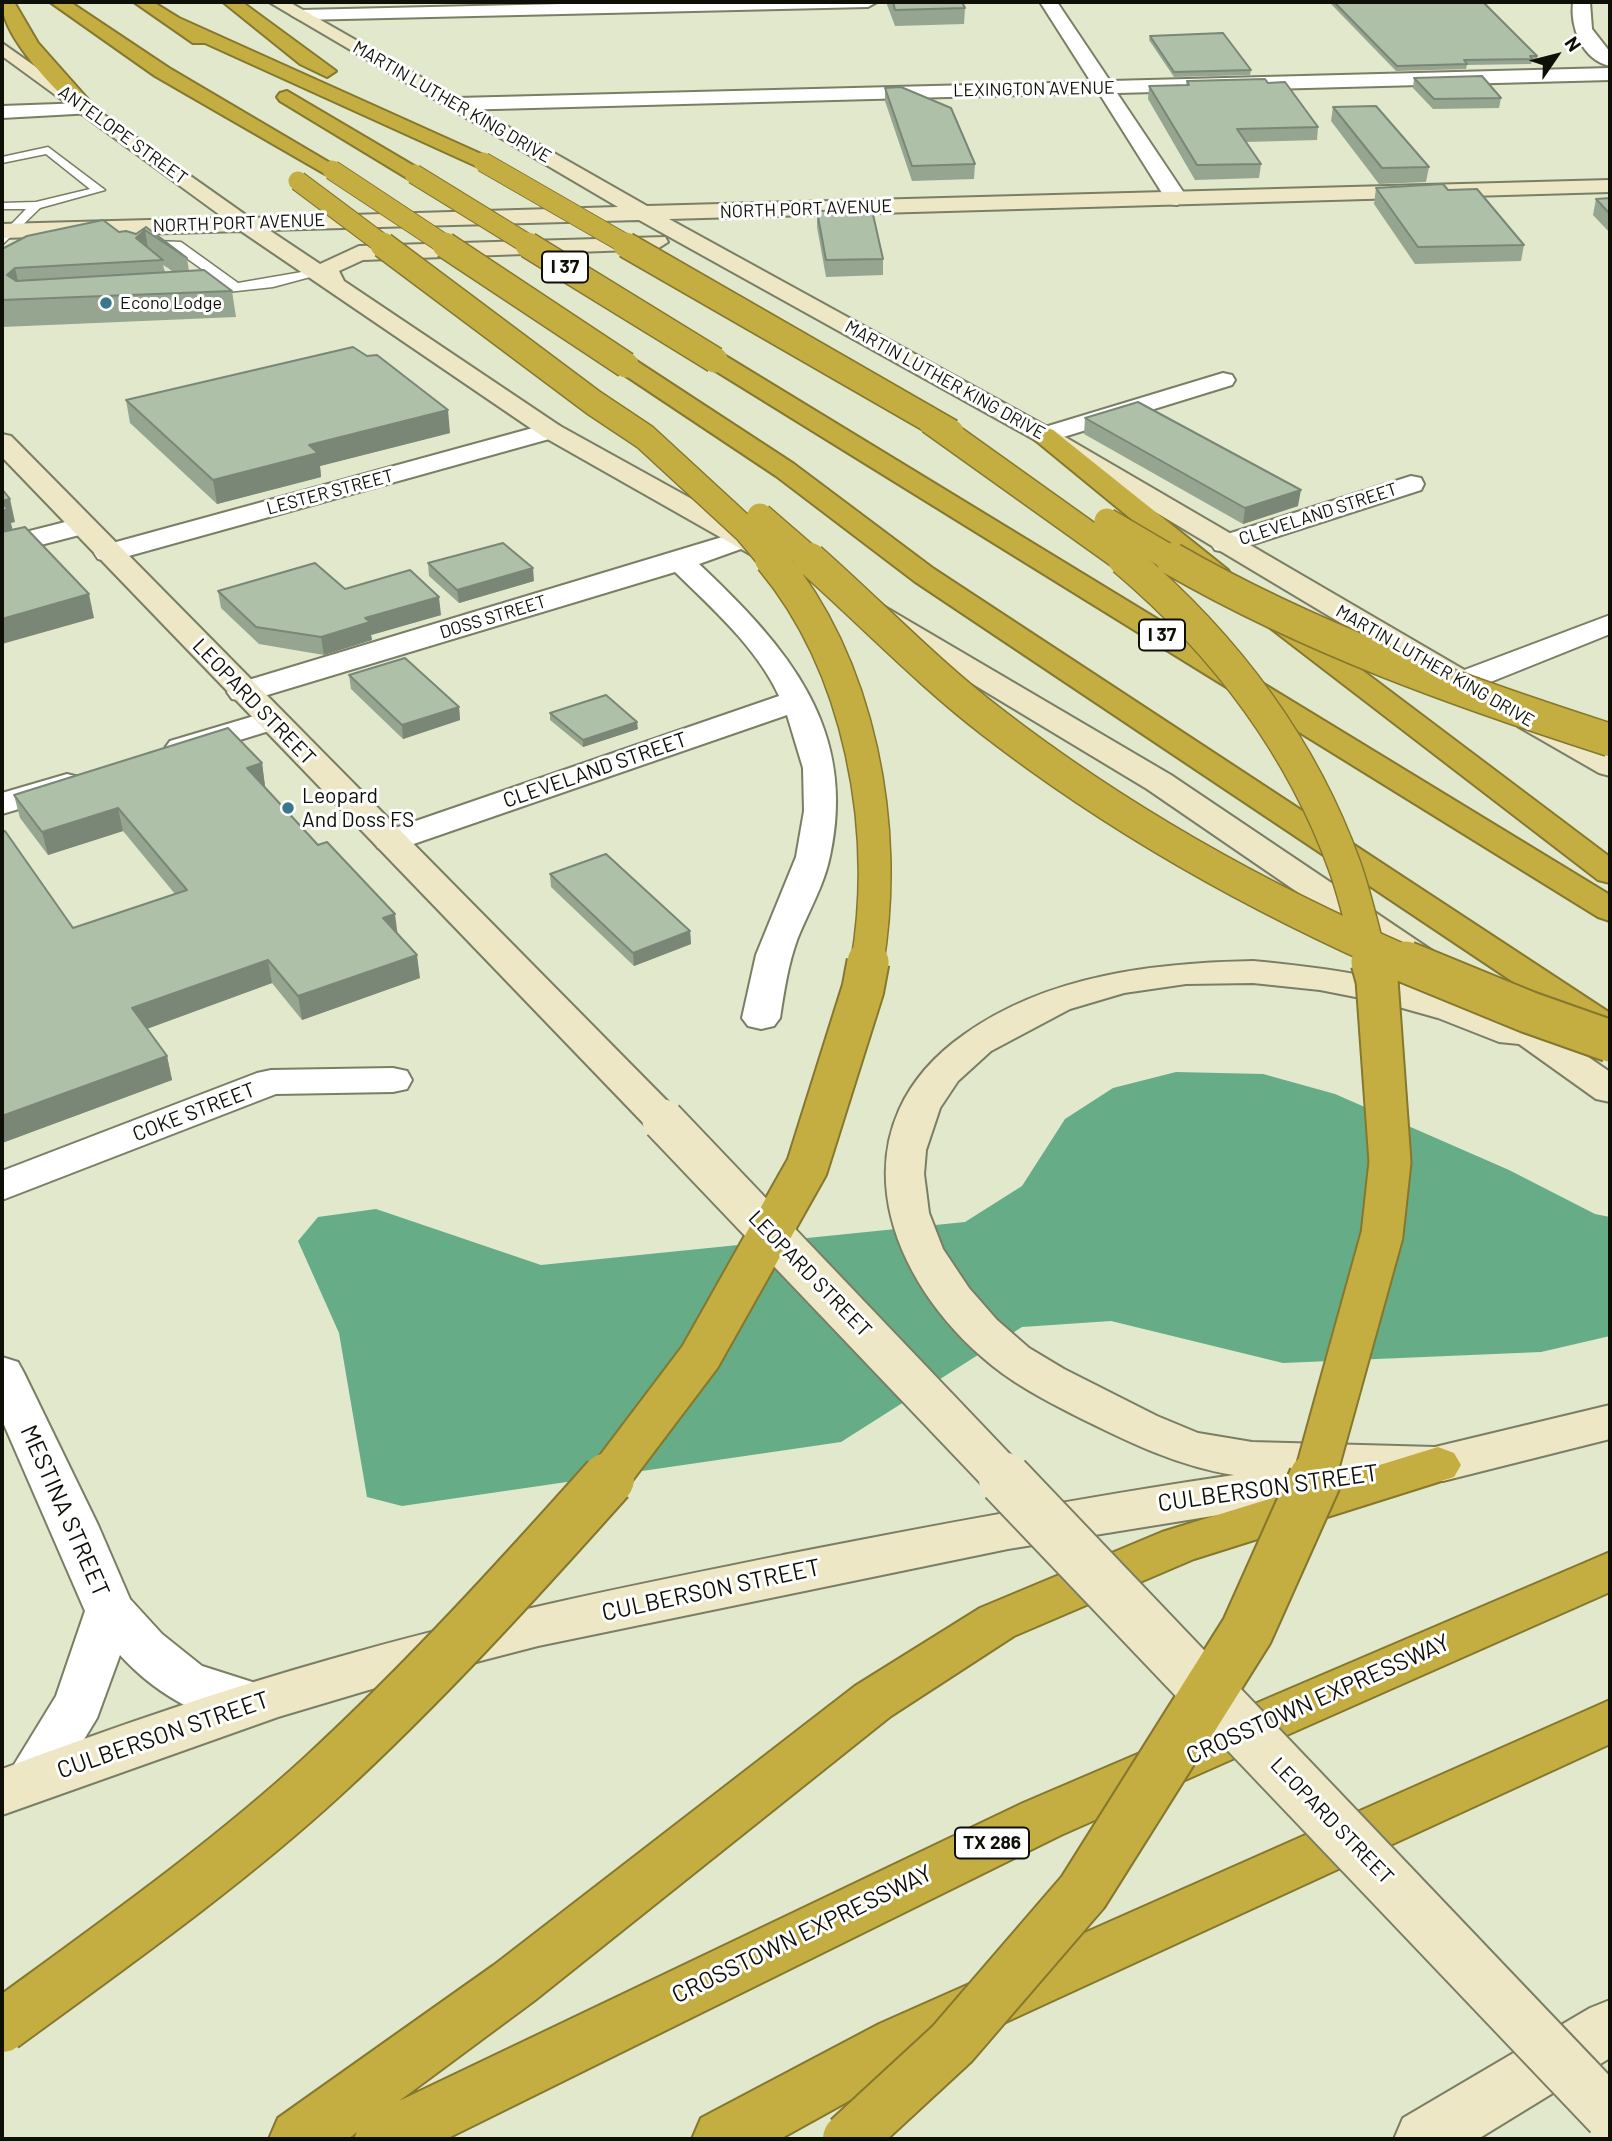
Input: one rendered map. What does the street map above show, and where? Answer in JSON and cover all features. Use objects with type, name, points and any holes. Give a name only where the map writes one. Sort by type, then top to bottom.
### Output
[{"type":"highway","points":[[6,2],[16,26],[39,61],[86,108]]},
{"type":"highway","name":"I 37","points":[[58,2],[162,72],[303,173],[625,365],[785,470],[924,575],[1610,1030]]},
{"type":"highway","name":"I 37","points":[[142,2],[242,68],[1610,910]]},
{"type":"highway","points":[[231,2],[307,60],[930,421],[1011,464],[1170,559],[1313,632],[1460,692],[1610,740]]},
{"type":"highway","points":[[177,23],[483,162]]},
{"type":"highway","points":[[162,72],[258,149]]},
{"type":"highway","points":[[303,173],[594,403],[714,480],[773,527],[992,722],[1077,785],[1172,845],[1321,924],[1535,1016],[1610,1041]]},
{"type":"highway","points":[[849,2139],[952,2044],[1083,1892],[1247,1631],[1320,1468],[1382,1235],[1390,1163],[1377,980],[1345,867],[1307,778],[1282,737],[1213,645],[1165,594],[1103,542],[930,421]]},
{"type":"highway","points":[[1044,435],[1186,552],[1610,873]]},
{"type":"highway","points":[[2,2026],[160,1910],[323,1777],[485,1617],[609,1478],[700,1357],[807,1167],[863,989],[875,919],[876,840],[861,744],[829,653],[790,582],[747,531],[645,437]]},
{"type":"highway","points":[[299,2139],[514,1983],[873,1701],[997,1622],[1179,1545],[1438,1465]]},
{"type":"highway","name":"CROSSTOWN EXPRESSWAY","points":[[384,2139],[1042,1819],[1610,1571]]},
{"type":"highway","points":[[722,2139],[899,2043],[1610,1721]]},
{"type":"main road","name":"MARTIN LUTHER KING DRIVE","points":[[277,2],[643,213],[1044,435],[1225,544],[1610,766]]},
{"type":"main road","name":"ANTELOPE STREET","points":[[2,48],[86,108],[183,197],[244,223],[551,431],[919,638],[1159,782],[1577,1065]]},
{"type":"main road","name":"NORTH PORT AVENUE","points":[[6,235],[97,227],[152,235],[244,223],[1610,186]]},
{"type":"main road","points":[[97,227],[183,197]]},
{"type":"main road","points":[[326,278],[330,266],[343,258],[386,251],[650,241],[677,243],[729,261]]},
{"type":"main road","name":"LEOPARD STREET","points":[[2,442],[663,1120],[1610,2114]]},
{"type":"main road","points":[[1610,1090],[1577,1065],[1482,1020],[1431,1003],[1335,982],[1279,976],[1182,974],[1124,981],[1077,992],[1034,1009],[969,1047],[946,1067],[930,1090],[909,1132],[904,1176],[910,1219],[936,1279],[985,1336],[1030,1373],[1150,1434],[1202,1451],[1267,1459],[1438,1465],[1610,1422]]},
{"type":"main road","name":"CULBERSON STREET","points":[[16,1786],[253,1703],[374,1668],[686,1594],[994,1532],[1197,1496],[1438,1465]]},
{"type":"main road","points":[[1424,2139],[1610,2027]]},
{"type":"street","points":[[300,15],[533,6],[868,2]]},
{"type":"street","points":[[1049,2],[1177,199]]},
{"type":"street","points":[[1581,2],[1582,32],[1591,47],[1610,61]]},
{"type":"street","name":"LEXINGTON AVENUE","points":[[457,104],[1610,74]]},
{"type":"street","points":[[5,109],[86,108]]},
{"type":"street","points":[[1044,435],[1223,380]]},
{"type":"street","name":"LESTER STREET","points":[[108,553],[551,431]]},
{"type":"street","name":"CLEVELAND STREET","points":[[1225,544],[1411,484]]},
{"type":"street","points":[[2,547],[81,526]]},
{"type":"street","name":"DOSS STREET","points":[[243,692],[680,561],[741,539]]},
{"type":"street","points":[[680,561],[721,599],[765,650],[799,700],[812,733],[821,773],[822,818],[813,859],[774,955],[761,1017]]},
{"type":"street","points":[[1462,682],[1610,624]]},
{"type":"street","name":"CLEVELAND STREET","points":[[390,841],[799,700]]},
{"type":"street","points":[[156,756],[271,720]]},
{"type":"street","points":[[2,804],[92,776]]},
{"type":"street","name":"COKE STREET","points":[[2,1186],[271,1082],[393,1080]]},
{"type":"street","name":"MESTINA STREET","points":[[2,1373],[74,1525],[110,1611],[144,1648],[184,1681],[216,1695],[253,1703]]},
{"type":"street","name":"MESTINA STREET","points":[[16,1786],[79,1703],[110,1611]]},
{"type":"lane","points":[[2,160],[48,150],[99,190],[36,205],[2,206]]},
{"type":"lane","points":[[6,235],[36,205]]},
{"type":"lane","points":[[133,249],[152,235],[177,245],[237,288]]},
{"type":"lane","points":[[187,292],[326,278]]},
{"type":"shaded area","points":[[1176,1072],[1263,1074],[1335,1094],[1509,1170],[1595,1214],[1610,1217],[1610,1336],[1541,1352],[1283,1363],[1111,1321],[1022,1327],[841,1442],[402,1506],[367,1497],[339,1333],[298,1241],[318,1217],[376,1209],[541,1265],[965,1222],[1022,1186],[1065,1119],[1113,1088]]},
{"type":"building","points":[[893,2],[962,2],[965,8],[895,10]]},
{"type":"building","points":[[1334,2],[1483,2],[1537,56],[1530,56],[1532,59],[1464,60],[1467,64],[1397,66]]},
{"type":"building","points":[[1223,33],[1251,70],[1174,72],[1150,36]]},
{"type":"building","points":[[1482,76],[1501,98],[1434,99],[1414,78]]},
{"type":"building","points":[[1265,79],[1268,83],[1285,82],[1318,127],[1237,129],[1261,164],[1197,165],[1149,86],[1189,85],[1187,81]]},
{"type":"building","points":[[901,87],[951,108],[975,164],[912,166],[885,88]]},
{"type":"building","points":[[1376,106],[1429,167],[1382,168],[1333,107]]},
{"type":"building","points":[[1443,184],[1448,190],[1477,189],[1524,245],[1418,247],[1376,188]]},
{"type":"building","points":[[1610,198],[1610,214],[1596,199]]},
{"type":"building","points":[[872,210],[883,259],[826,260],[817,211]]},
{"type":"building","points":[[103,220],[119,232],[136,234],[146,227],[187,258],[145,230],[136,238],[163,260],[15,268],[7,275],[16,281],[204,270],[232,291],[2,300],[2,249],[27,236]]},
{"type":"building","points":[[353,347],[367,356],[377,355],[448,410],[309,445],[318,453],[213,480],[126,400]]},
{"type":"building","points":[[1138,402],[1301,490],[1245,508],[1085,418]]},
{"type":"building","points":[[2,489],[10,499],[2,501]]},
{"type":"building","points":[[25,527],[89,594],[2,619],[2,532]]},
{"type":"building","points":[[503,543],[533,568],[457,590],[428,563]]},
{"type":"building","points":[[315,563],[345,589],[410,570],[439,597],[365,618],[370,622],[321,637],[256,627],[218,591]]},
{"type":"building","points":[[405,658],[459,707],[402,725],[349,675]]},
{"type":"building","points":[[606,695],[637,722],[583,740],[550,713]]},
{"type":"building","points":[[228,728],[262,763],[247,768],[318,845],[327,842],[395,914],[383,918],[417,955],[298,996],[268,960],[132,1008],[167,1056],[2,1116],[2,832],[5,831],[73,928],[187,890],[118,808],[42,832],[14,795]]},
{"type":"building","points":[[606,854],[690,931],[633,953],[550,874]]},
{"type":"place","name":"Econo Lodge","points":[[106,303]]},
{"type":"place","name":"Leopard And Doss FS","points":[[288,808]]}]
